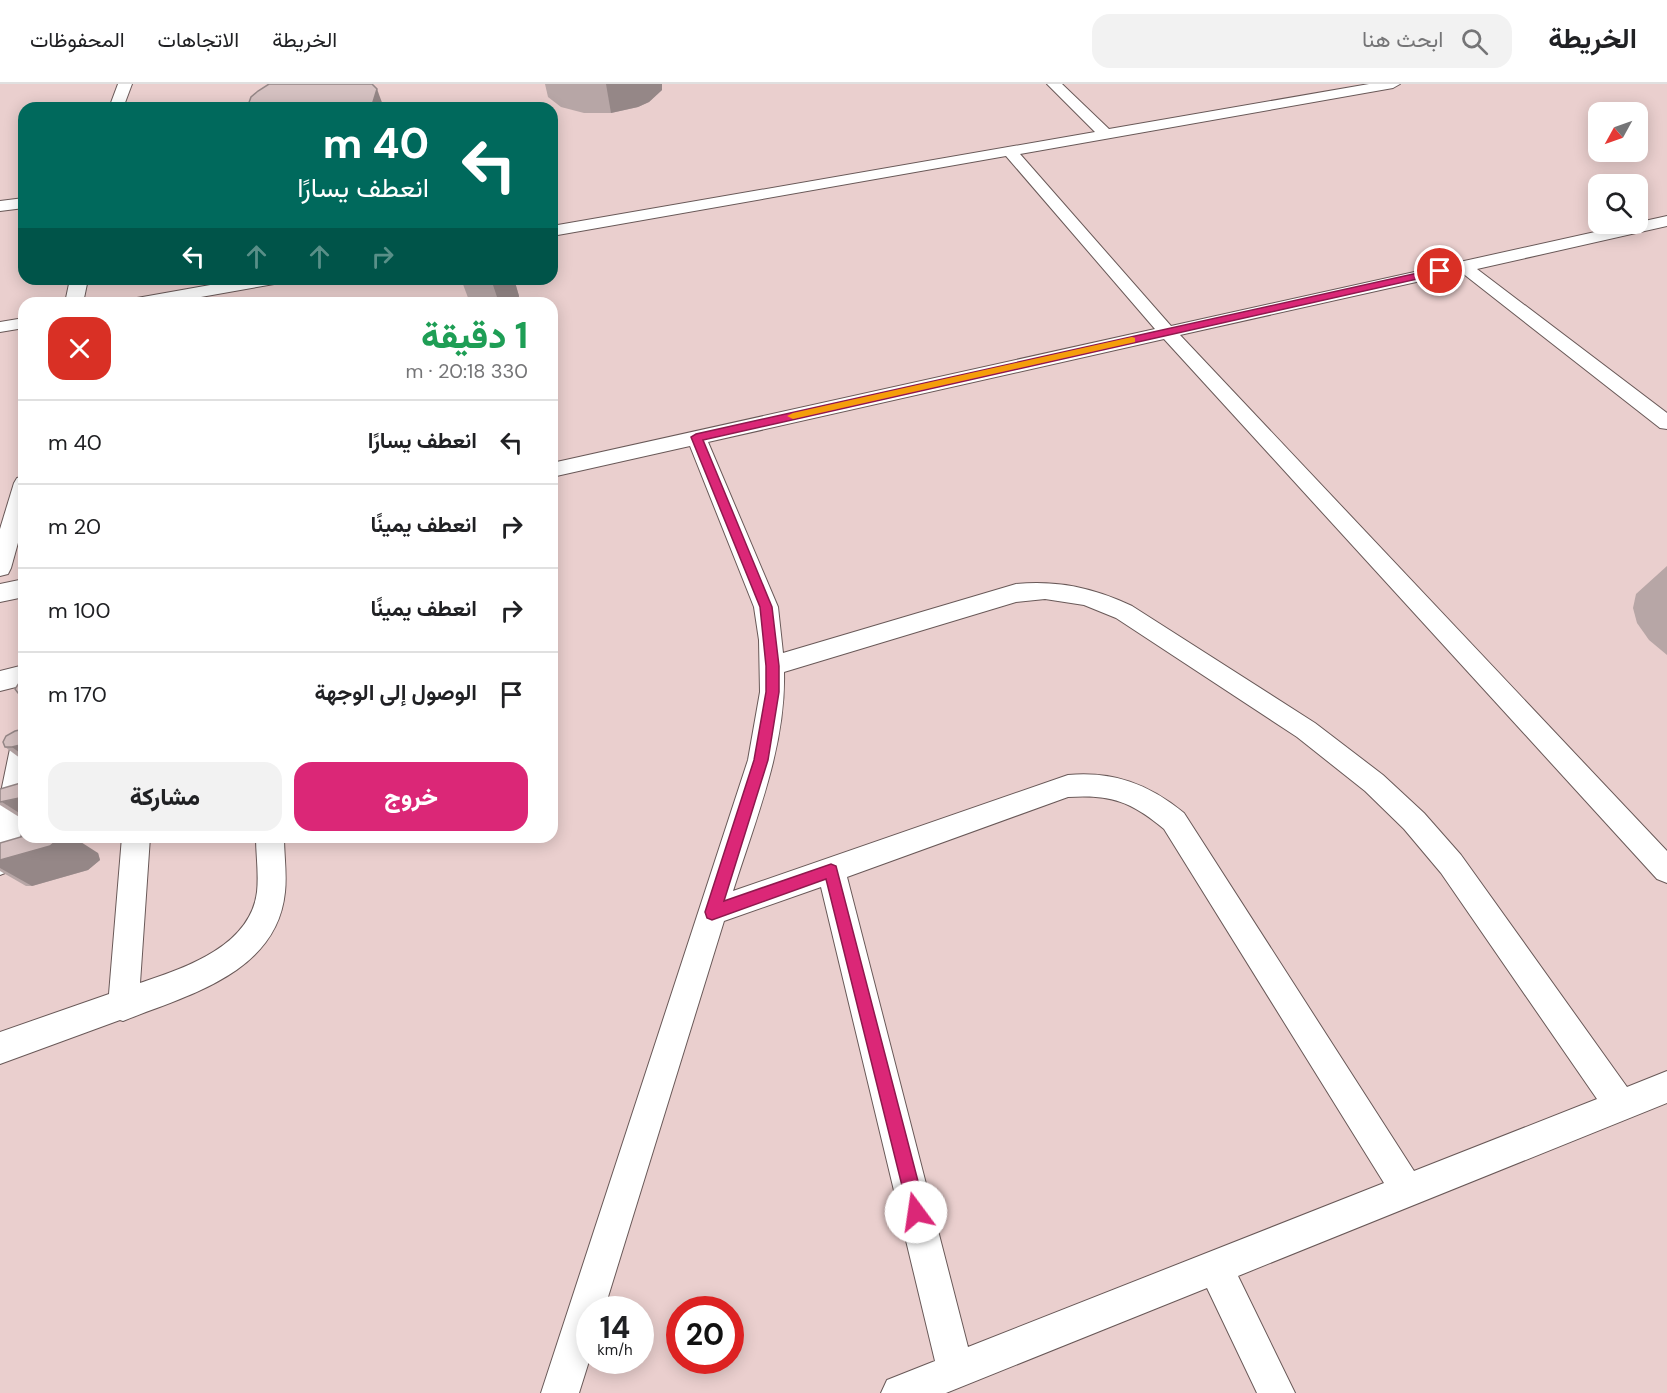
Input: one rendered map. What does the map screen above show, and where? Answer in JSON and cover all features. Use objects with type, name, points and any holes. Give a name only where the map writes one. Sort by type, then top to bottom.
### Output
[{"type":"lane","points":[[118,102],[125,84]]},
{"type":"lane","points":[[1054,84],[1106,134]]},
{"type":"lane","points":[[558,230],[1393,84]]},
{"type":"lane","points":[[1010,151],[1167,332],[1667,870]]},
{"type":"lane","points":[[0,206],[18,204]]},
{"type":"lane","points":[[558,469],[1667,221]]},
{"type":"lane","points":[[1463,266],[1667,423]]},
{"type":"lane","points":[[170,297],[240,285]]},
{"type":"lane","points":[[0,327],[18,324]]},
{"type":"lane","points":[[560,1393],[761,760],[772,692],[772,666],[766,607],[696,437]]},
{"type":"lane","points":[[0,568],[18,504]]},
{"type":"lane","points":[[0,593],[18,589]]},
{"type":"lane","points":[[772,666],[1016,593],[1034,590],[1078,593],[1125,612],[1323,742],[1374,783],[1414,821],[1451,864],[1621,1105]]},
{"type":"lane","points":[[0,681],[18,676]]},
{"type":"lane","points":[[0,862],[18,774]]},
{"type":"lane","points":[[712,912],[1068,786],[1089,783],[1111,785],[1134,793],[1155,804],[1173,821],[1407,1190]]},
{"type":"lane","points":[[123,1006],[136,843]]},
{"type":"lane","points":[[0,1048],[123,1006],[214,970],[237,953],[249,940],[265,914],[271,894],[270,843]]},
{"type":"lane","points":[[831,871],[956,1371]]},
{"type":"lane","points":[[900,1393],[1667,1087]]},
{"type":"lane","points":[[1215,1267],[1276,1393]]},
{"type":"shaded area","points":[[0,84],[1667,84],[1667,1393],[0,1393]]},
{"type":"building","points":[[269,84],[372,84],[377,89],[373,102],[249,102],[258,91]]},
{"type":"building","points":[[18,730],[18,746],[5,747],[3,742],[6,736]]},
{"type":"building","points":[[18,784],[18,798],[0,802],[0,789]]},
{"type":"building","points":[[18,838],[18,843],[54,843],[0,860],[0,843]]},
{"type":"slow traffic","points":[[793,416],[1132,340]]},
{"type":"route","points":[[916,1212],[831,871],[712,912],[761,760],[772,692],[772,666],[766,607],[696,437],[1440,271]]}]
